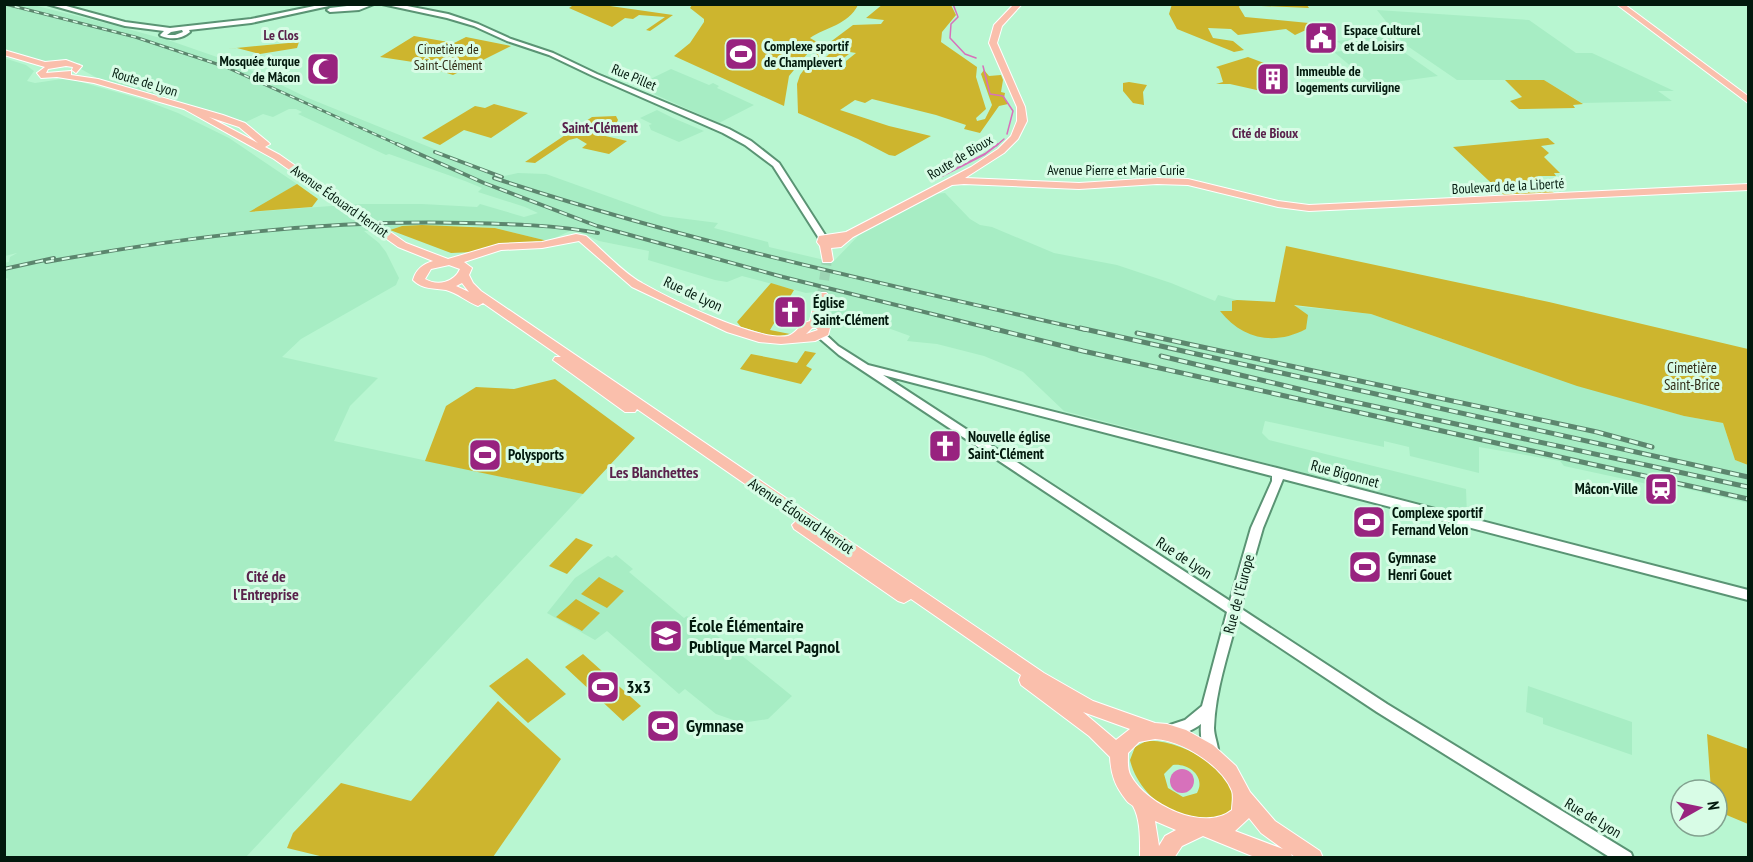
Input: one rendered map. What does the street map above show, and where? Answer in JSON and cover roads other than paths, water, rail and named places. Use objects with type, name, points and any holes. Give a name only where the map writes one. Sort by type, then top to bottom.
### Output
[{"type":"main road","name":"Route de Bioux","points":[[834,239],[950,182],[1008,145],[1022,121],[1021,107],[993,43],[998,25],[1019,4]]},
{"type":"main road","points":[[1619,4],[1747,99]]},
{"type":"main road","points":[[4,54],[44,67]]},
{"type":"main road","name":"Route de Lyon","points":[[94,81],[75,70],[78,66],[75,64],[44,67],[41,73],[45,76],[94,81],[188,110]]},
{"type":"main road","points":[[61,76],[75,70]]},
{"type":"main road","name":"Avenue Édouard Herriot","points":[[188,110],[277,157],[402,245],[457,267],[477,293],[1038,678],[1087,706],[1162,731]]},
{"type":"main road","points":[[983,163],[988,178]]},
{"type":"main road","name":"Avenue Pierre et Marie Curie","points":[[970,171],[988,178]]},
{"type":"main road","name":"Avenue Pierre et Marie Curie","points":[[950,182],[988,178],[1064,186],[1187,182],[1213,186],[1269,203]]},
{"type":"main road","name":"Boulevard de la Liberté","points":[[1269,203],[1318,208],[1749,187]]},
{"type":"main road","name":"Rue de Lyon","points":[[457,267],[479,255],[514,245],[542,245],[571,241],[592,247],[636,285],[725,327],[759,338],[781,340],[818,330]]},
{"type":"main road","name":"Avenue Édouard Herriot","points":[[402,245],[422,271],[419,275],[421,283],[430,286],[444,286],[470,297],[584,379],[1034,685],[1095,731],[1119,754]]},
{"type":"main road","points":[[422,271],[432,265],[457,267],[456,282],[444,286]]},
{"type":"main road","points":[[818,330],[822,295]]},
{"type":"main road","points":[[1150,858],[1149,833],[1142,806],[1123,779],[1118,758],[1122,745],[1129,737],[1138,733],[1162,731],[1212,755],[1234,776],[1243,797],[1268,827],[1313,858]]},
{"type":"main road","points":[[1164,858],[1169,844],[1174,839],[1204,831],[1226,830],[1235,824],[1244,812],[1243,797]]},
{"type":"main road","points":[[1142,806],[1171,823],[1204,831],[1283,858]]},
{"type":"street","points":[[50,4],[154,29],[169,37],[186,31],[282,16],[335,4]]},
{"type":"street","points":[[362,8],[370,4]]},
{"type":"street","name":"Rue Pillet","points":[[385,4],[448,16],[476,25],[510,41],[551,54],[726,131],[748,143],[776,165],[816,228],[834,239]]},
{"type":"street","name":"Rue Pillet","points":[[282,16],[344,6],[403,9]]},
{"type":"street","points":[[154,29],[186,31]]},
{"type":"street","points":[[164,33],[171,30]]},
{"type":"street","name":"Rue de Lyon","points":[[818,330],[846,356],[868,368],[887,374],[913,398],[1233,611],[1382,708],[1626,858]]},
{"type":"street","points":[[887,374],[934,384],[1277,477]]},
{"type":"street","points":[[913,398],[934,384]]},
{"type":"street","name":"Rue Bigonnet","points":[[1277,477],[1324,484],[1749,595]]},
{"type":"street","name":"Rue de l'Europe","points":[[1212,755],[1207,734],[1208,709],[1257,528],[1277,477]]},
{"type":"street","points":[[1162,731],[1189,725],[1208,709]]},
{"type":"waterway","points":[[953,4],[958,17],[951,24],[950,38],[965,54],[976,58]]},
{"type":"waterway","points":[[983,66],[990,94],[1003,96],[1013,111],[1007,134]]},
{"type":"waterway","points":[[996,146],[1004,139]]},
{"type":"waterway","points":[[934,180],[985,154],[998,144]]},
{"type":"tunnel","points":[[822,295],[827,260]]},
{"type":"railway","points":[[5,4],[135,37],[226,67],[401,146]]},
{"type":"railway","points":[[397,144],[484,183],[597,226],[783,277],[997,330]]},
{"type":"railway","points":[[435,152],[502,177]]},
{"type":"railway","points":[[494,178],[714,242],[1086,330]]},
{"type":"railway","points":[[46,262],[203,238],[361,224],[500,224],[598,233]]},
{"type":"railway","points":[[4,269],[54,258]]},
{"type":"railway","points":[[991,328],[1083,351],[1748,499]]},
{"type":"railway","points":[[1080,328],[1748,477]]},
{"type":"railway","points":[[1137,333],[1597,432],[1652,447]]},
{"type":"railway","points":[[1161,356],[1340,399],[1748,487]]},
{"type":"place","name":"Espace Culturel et de Loisirs","points":[[1321,38]]},
{"type":"place","name":"Complexe sportif de Champlevert","points":[[741,54]]},
{"type":"place","name":"Mosquée turque de Mâcon","points":[[323,69]]},
{"type":"place","name":"Immeuble de logements curviligne","points":[[1273,79]]},
{"type":"place","name":"Église Saint-Clément","points":[[790,312]]},
{"type":"place","name":"Nouvelle église Saint-Clément","points":[[945,446]]},
{"type":"place","name":"Polysports","points":[[485,455]]},
{"type":"place","name":"Mâcon-Ville","points":[[1661,489]]},
{"type":"place","name":"Complexe sportif Fernand Velon","points":[[1369,522]]},
{"type":"place","name":"Gymnase Henri Gouet","points":[[1365,567]]},
{"type":"place","name":"École Élémentaire Publique Marcel Pagnol","points":[[666,636]]},
{"type":"place","name":"3x3","points":[[603,687]]},
{"type":"place","name":"Gymnase","points":[[663,726]]},
{"type":"district","name":"Le Clos","points":[[281,35]]},
{"type":"district","name":"Saint-Clément","points":[[600,128]]},
{"type":"district","name":"Cité de Bioux","points":[[1265,133]]},
{"type":"district","name":"Les Blanchettes","points":[[654,472]]},
{"type":"district","name":"Cité de l'Entreprise","points":[[266,585]]},
{"type":"park label","name":"Cimetière de Saint-Clément","points":[[448,58]]},
{"type":"park label","name":"Cimetière Saint-Brice","points":[[1692,376]]}]
